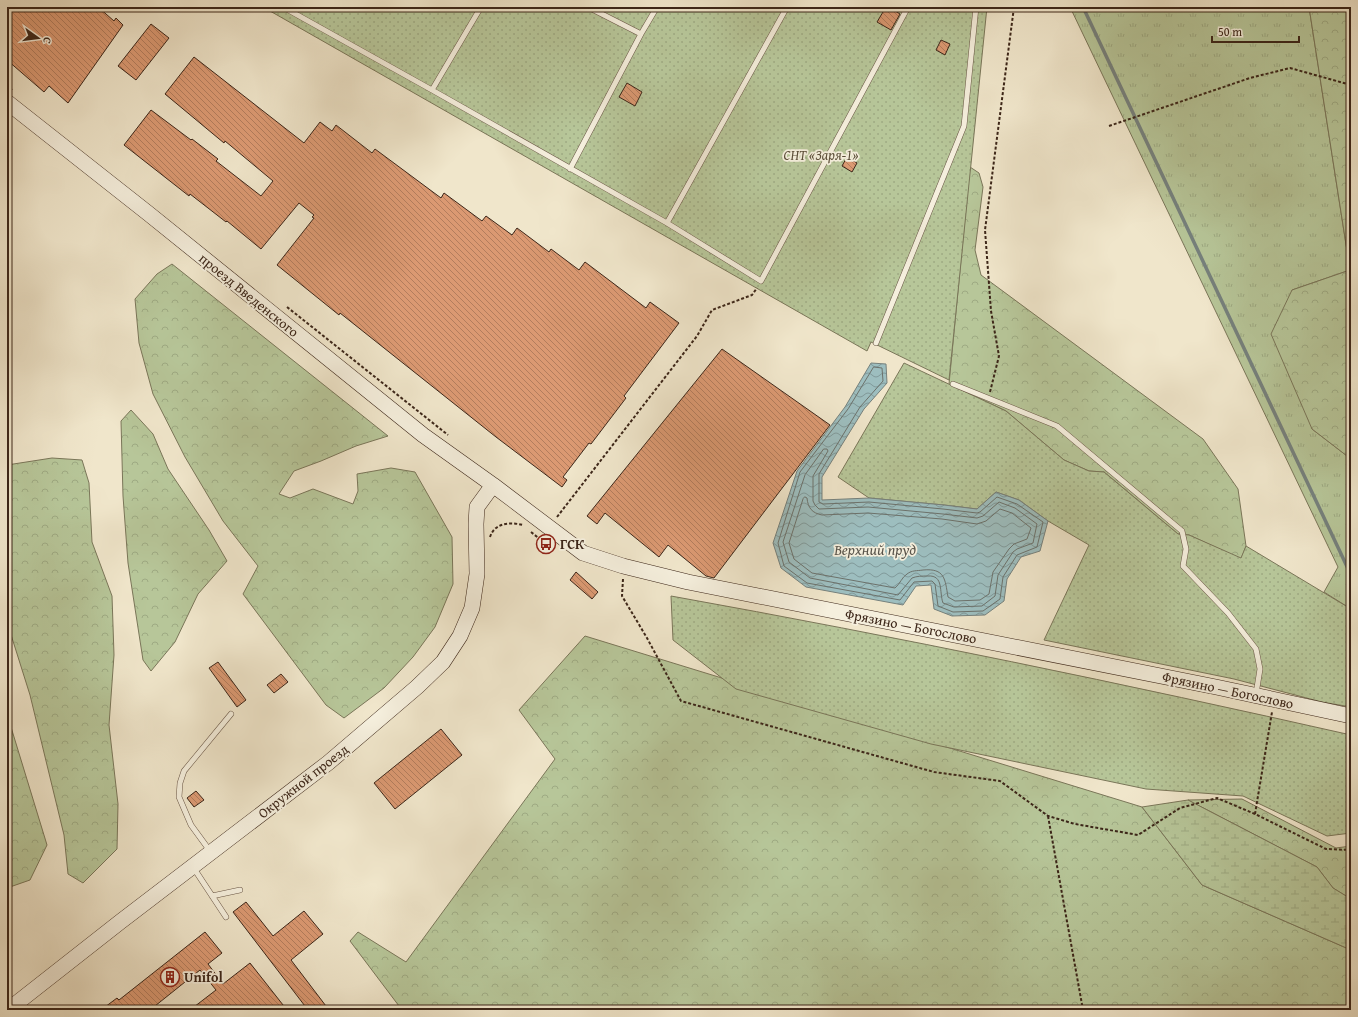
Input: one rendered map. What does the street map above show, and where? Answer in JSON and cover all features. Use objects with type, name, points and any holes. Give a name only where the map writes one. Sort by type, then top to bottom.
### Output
[{"type":"street","name":"проезд Введенского","points":[[7,102],[423,435],[493,485]]},
{"type":"street","name":"Фрязино — Богослово","points":[[493,485],[583,553],[623,566],[688,582],[1256,695],[1351,716]]},
{"type":"street","name":"Окружной проезд","points":[[8,1010],[120,922],[328,763],[417,687],[443,662],[460,636],[472,608],[477,574],[477,506],[493,485]]},
{"type":"lane","points":[[283,7],[667,223],[761,281],[908,7]]},
{"type":"lane","points":[[294,13],[298,7]]},
{"type":"lane","points":[[432,90],[481,7]]},
{"type":"lane","points":[[588,7],[641,34]]},
{"type":"lane","points":[[570,169],[641,34],[657,7]]},
{"type":"lane","points":[[667,223],[786,7]]},
{"type":"lane","points":[[876,343],[964,126],[976,7]]},
{"type":"lane","points":[[953,384],[1057,426],[1182,531],[1186,549],[1183,566],[1228,613],[1256,649],[1260,669],[1256,695]]},
{"type":"lane","points":[[211,852],[191,826],[180,797],[180,783],[184,771],[231,714]]},
{"type":"lane","points":[[192,867],[226,917]]},
{"type":"lane","points":[[212,896],[240,890]]},
{"type":"path","points":[[988,399],[999,356],[991,311],[985,230],[1014,7]]},
{"type":"path","points":[[1109,126],[1250,78],[1290,68],[1351,85]]},
{"type":"path","points":[[549,527],[697,336],[712,310],[752,295],[761,281]]},
{"type":"path","points":[[623,566],[622,596],[647,638],[681,701],[934,772],[1000,781],[1048,816],[1075,824],[1138,835],[1180,808],[1217,798],[1255,814],[1326,849],[1351,850]]},
{"type":"path","points":[[1255,814],[1272,711]]},
{"type":"path","points":[[1048,816],[1084,1010]]},
{"type":"green space","name":"СНТ «Заря-1»","points":[[263,7],[987,7],[949,380],[871,342],[867,351]]},
{"type":"green space","points":[[1070,7],[1309,7],[1350,270],[1292,290],[1312,429],[1351,459],[1351,609],[1324,592],[1338,567]]},
{"type":"green space","points":[[1309,7],[1351,7],[1351,459],[1312,429],[1271,334],[1292,290],[1350,270]]},
{"type":"green space","points":[[970,167],[979,173],[983,187],[975,250],[981,275],[1203,439],[1238,489],[1246,546],[1241,559],[1189,535],[1178,534],[1104,472],[1089,471],[1064,460],[1006,411],[949,384]]},
{"type":"green space","points":[[172,264],[388,436],[356,446],[294,471],[279,494],[290,498],[313,489],[353,504],[358,491],[357,474],[391,468],[415,472],[452,537],[453,584],[435,627],[413,657],[384,688],[344,718],[326,705],[243,594],[258,566],[223,521],[185,457],[153,394],[139,343],[135,299],[157,274]]},
{"type":"green space","points":[[904,363],[1006,411],[1064,460],[1089,471],[1104,472],[1178,534],[1189,535],[1241,558],[1246,546],[1351,609],[1351,707],[1322,702],[1234,679],[1044,640],[1089,545],[1048,521],[1019,500],[996,492],[977,509],[869,498],[838,477]]},
{"type":"green space","points":[[131,410],[153,434],[168,469],[209,530],[227,561],[198,594],[175,642],[151,671],[143,660],[128,563],[123,496],[121,421]]},
{"type":"green space","points":[[52,458],[82,460],[89,483],[92,542],[112,596],[114,655],[109,725],[118,804],[117,849],[83,883],[68,874],[64,835],[30,695],[7,622],[7,465]]},
{"type":"green space","points":[[671,596],[1012,662],[1351,735],[1351,833],[1327,836],[1243,796],[1146,789],[931,744],[736,689],[673,640]]},
{"type":"green space","points":[[585,636],[1142,807],[1202,885],[1351,950],[1351,1010],[402,1010],[350,941],[358,932],[406,962],[555,759],[519,710]]},
{"type":"green space","points":[[7,714],[47,845],[30,880],[7,888]]},
{"type":"green space","points":[[1242,799],[1336,848],[1351,846],[1351,899],[1333,888],[1317,867],[1188,800]]},
{"type":"green space","points":[[1188,800],[1317,867],[1333,888],[1351,899],[1351,950],[1202,885],[1142,807]]},
{"type":"water","name":"Верхний пруд","points":[[871,363],[886,364],[887,383],[864,409],[822,477],[822,500],[869,498],[977,509],[996,492],[1019,500],[1048,521],[1040,551],[1021,557],[1007,579],[1004,601],[985,615],[952,616],[934,609],[931,585],[916,586],[903,605],[806,587],[781,568],[773,543],[797,471],[845,407]]},
{"type":"building","points":[[7,7],[98,7],[114,21],[116,18],[123,25],[68,103],[49,86],[44,92],[7,60]]},
{"type":"building","points":[[886,7],[889,7],[900,14],[891,30],[877,22]]},
{"type":"building","points":[[151,24],[169,38],[136,80],[118,66]]},
{"type":"building","points":[[941,40],[950,44],[945,55],[936,50]]},
{"type":"building","points":[[194,57],[304,143],[320,122],[332,131],[336,125],[372,153],[375,149],[441,198],[444,193],[482,221],[486,216],[512,235],[517,228],[549,252],[551,249],[579,270],[585,262],[646,308],[650,302],[679,323],[624,396],[626,398],[591,444],[589,443],[563,477],[567,480],[562,487],[496,437],[340,313],[339,315],[277,265],[314,218],[312,217],[314,215],[299,203],[261,249],[227,221],[226,222],[190,194],[189,196],[124,145],[151,110],[218,159],[216,161],[261,196],[273,181],[165,94]]},
{"type":"building","points":[[627,83],[642,92],[635,106],[619,97]]},
{"type":"building","points":[[847,157],[857,163],[852,172],[842,166]]},
{"type":"building","points":[[722,349],[830,425],[714,578],[706,576],[668,545],[659,557],[605,513],[597,524],[587,516]]},
{"type":"building","points":[[576,572],[598,592],[592,599],[570,580]]},
{"type":"building","points":[[218,662],[246,700],[237,707],[209,668]]},
{"type":"building","points":[[281,674],[288,682],[274,693],[267,685]]},
{"type":"building","points":[[441,729],[462,755],[395,809],[374,783]]},
{"type":"building","points":[[196,791],[204,800],[194,807],[187,798]]},
{"type":"building","points":[[246,902],[273,936],[304,911],[323,934],[291,960],[329,1010],[308,1010],[233,912]]},
{"type":"building","name":"Unifol","points":[[205,932],[222,953],[208,964],[223,984],[250,963],[287,1010],[190,1010],[216,990],[200,970],[150,1010],[101,1010],[117,998],[119,1000]]},
{"type":"waterway","points":[[1083,7],[1351,575]]},
{"type":"place","name":"ГСК","points":[[546,544]]},
{"type":"place","name":"Unifol","points":[[170,977]]}]
